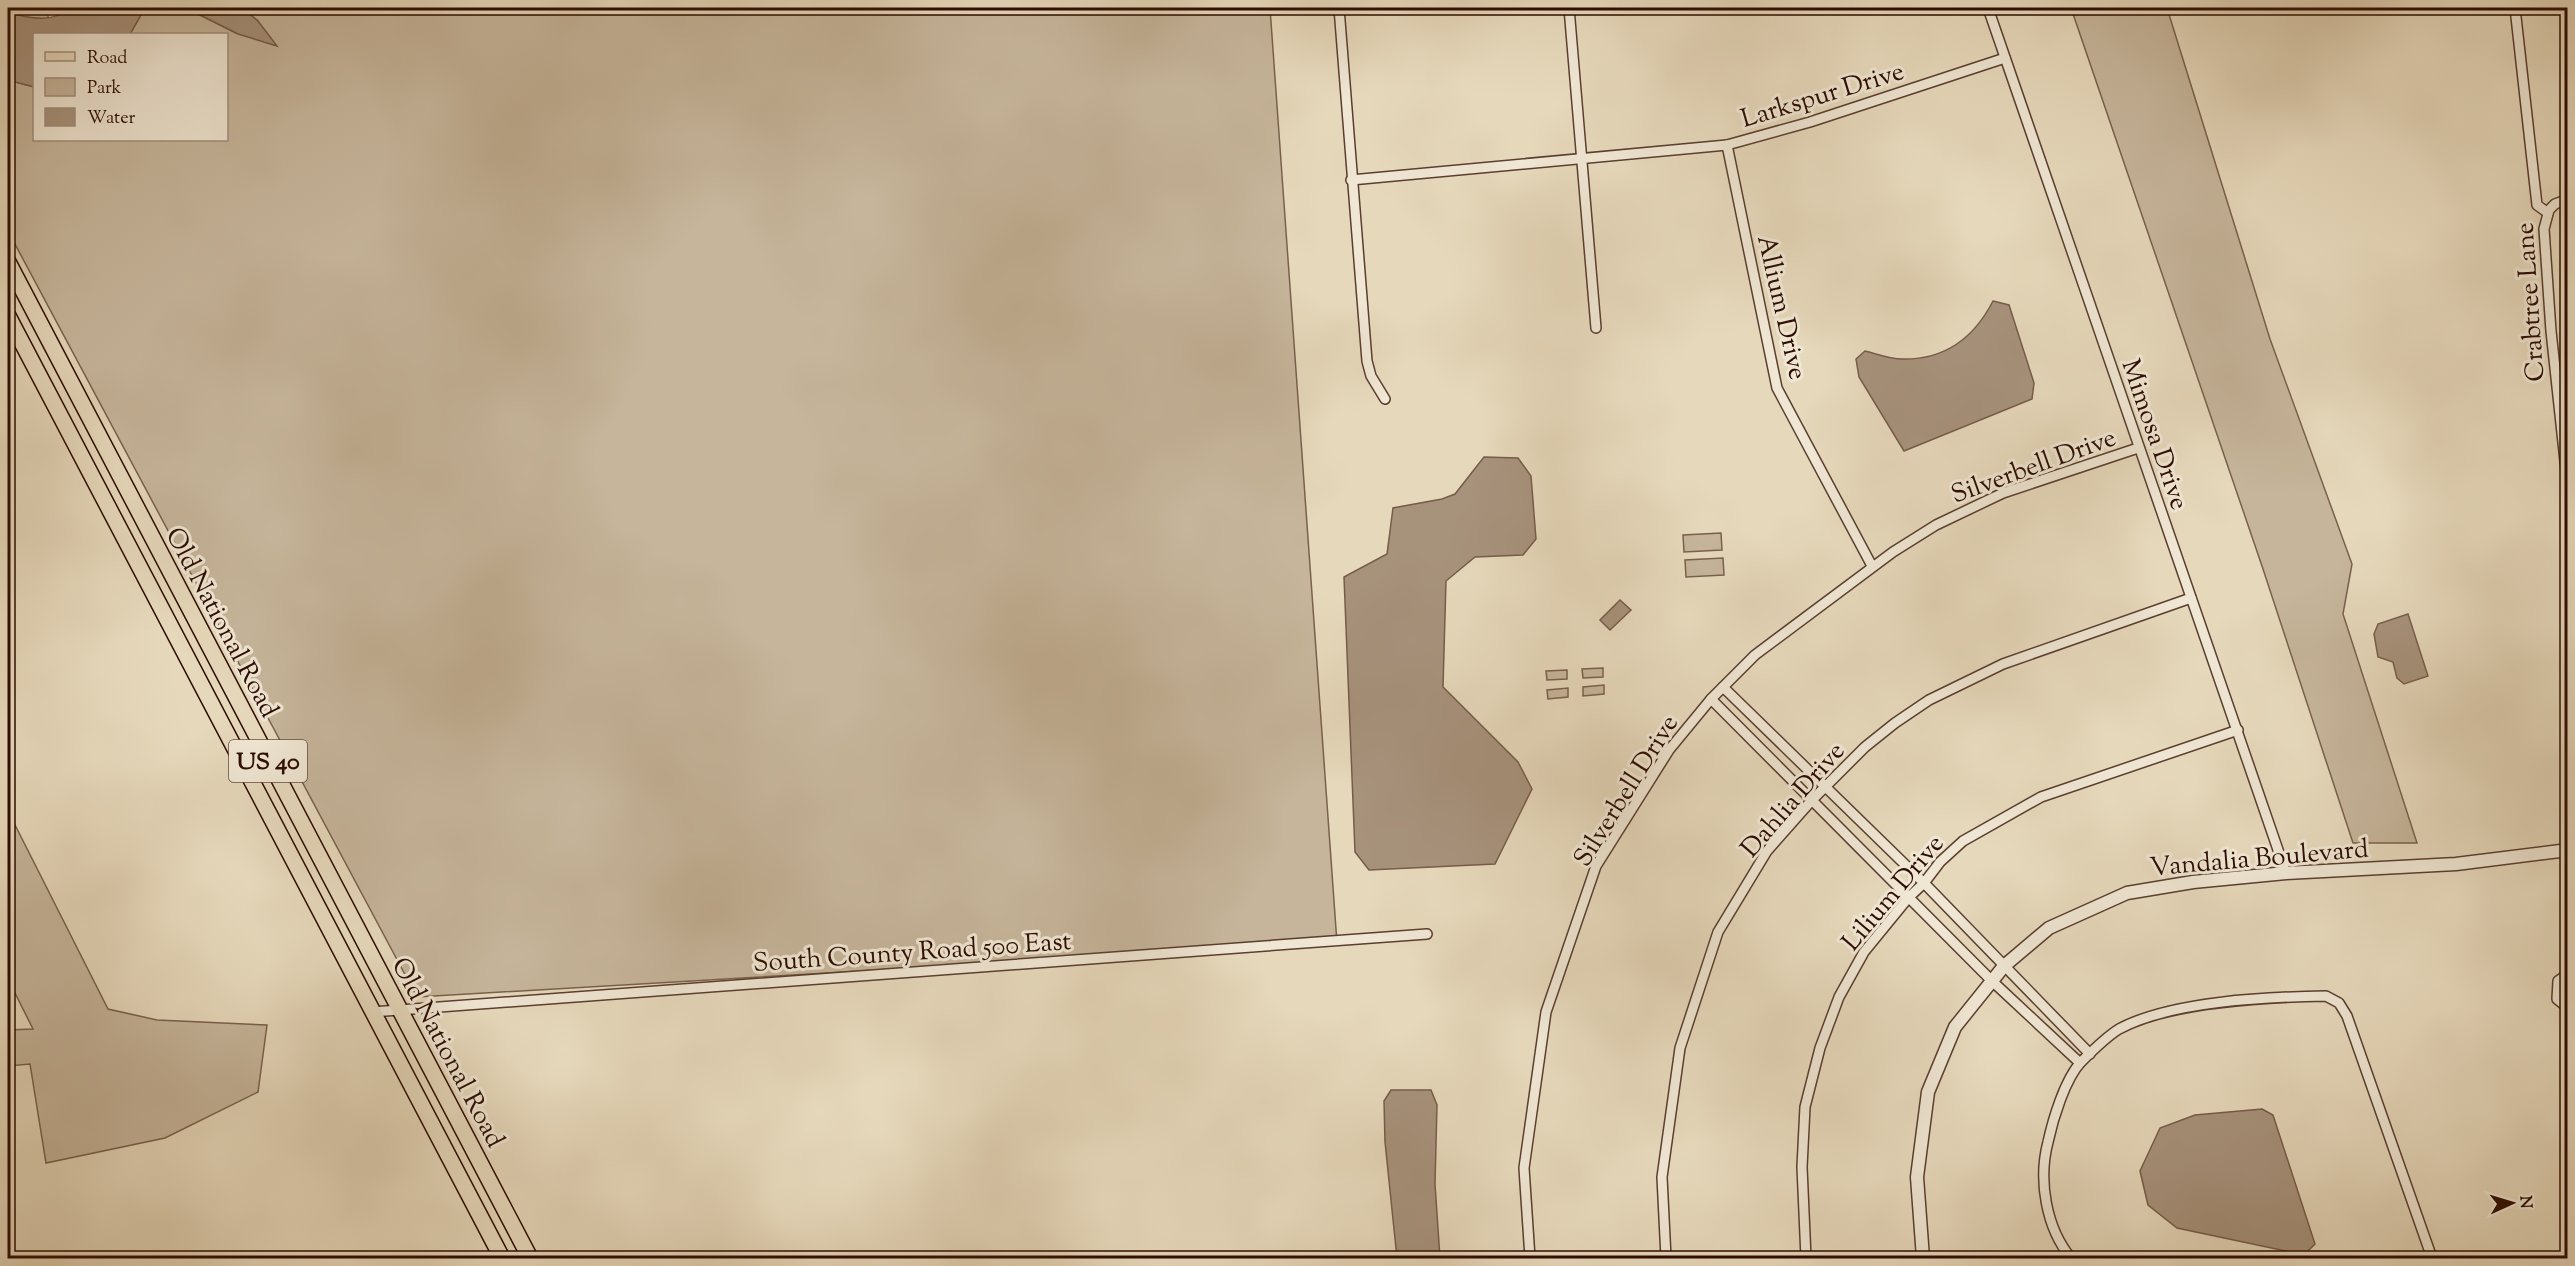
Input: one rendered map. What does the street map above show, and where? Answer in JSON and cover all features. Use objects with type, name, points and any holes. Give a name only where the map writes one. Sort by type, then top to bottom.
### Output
[{"type":"main road","name":"Old National Road","points":[[8,262],[530,1258]]},
{"type":"main road","name":"Old National Road","points":[[8,316],[502,1258]]},
{"type":"street","points":[[1339,8],[1367,361],[1371,376],[1385,399]]},
{"type":"street","points":[[1491,8],[1499,8]]},
{"type":"street","points":[[1569,8],[1596,328]]},
{"type":"street","name":"Mimosa Drive","points":[[1988,8],[2286,873]]},
{"type":"street","name":"Crabtree Lane","points":[[2515,8],[2537,205],[2548,213],[2544,229],[2545,248],[2568,489]]},
{"type":"street","name":"Larkspur Drive","points":[[1351,180],[1727,145],[1810,122],[2005,58]]},
{"type":"street","name":"Allium Drive","points":[[1727,145],[1777,388],[1872,566]]},
{"type":"street","points":[[2548,213],[2555,204],[2568,199]]},
{"type":"street","name":"Silverbell Drive","points":[[1530,1258],[1524,1168],[1546,1012],[1596,866],[1668,750],[1711,699],[1755,655],[1872,566],[1936,525],[2003,493],[2138,448]]},
{"type":"street","name":"Dahlia Drive","points":[[1666,1258],[1662,1177],[1680,1048],[1718,932],[1767,851],[1812,800],[1865,747],[1895,723],[1965,681],[2002,664],[2191,598]]},
{"type":"street","points":[[1723,687],[1924,883],[2090,1054]]},
{"type":"street","points":[[1711,699],[1991,980],[2080,1064]]},
{"type":"street","name":"Lilium Drive","points":[[1806,1258],[1802,1167],[1805,1107],[1820,1048],[1839,997],[1864,952],[1909,897],[1924,883],[1940,862],[1963,842],[2041,797],[2238,730]]},
{"type":"street","name":"Vandalia Boulevard","points":[[1923,1258],[1917,1177],[1928,1092],[1955,1027],[2004,966],[2049,928],[2127,893],[2193,882],[2286,873],[2456,864],[2568,850]]},
{"type":"street","name":"South County Road 500 East","points":[[372,1012],[1427,934]]},
{"type":"street","points":[[2568,974],[2558,981],[2556,990],[2557,999],[2568,1008]]},
{"type":"street","points":[[2071,1258],[2061,1247],[2046,1205],[2045,1153],[2055,1112],[2080,1064],[2118,1030],[2140,1019],[2171,1010],[2314,996],[2333,998],[2347,1016],[2432,1258]]},
{"type":"green space","points":[[8,8],[48,8],[48,19],[26,18],[8,12]]},
{"type":"green space","points":[[145,8],[186,8],[238,34],[258,21],[242,8],[1270,8],[1337,943],[417,997],[8,231],[8,80],[33,87],[33,141],[228,141],[228,33],[131,33]]},
{"type":"green space","points":[[2071,8],[2167,8],[2270,339],[2352,564],[2343,614],[2417,843],[2353,843],[2262,566]]},
{"type":"green space","points":[[1721,533],[1722,550],[1684,552],[1683,535]]},
{"type":"green space","points":[[1723,558],[1724,575],[1686,577],[1685,560]]},
{"type":"green space","points":[[1603,668],[1603,677],[1583,678],[1582,669]]},
{"type":"green space","points":[[1567,670],[1567,679],[1547,680],[1546,671]]},
{"type":"green space","points":[[1604,685],[1604,694],[1583,696],[1583,687]]},
{"type":"green space","points":[[1568,688],[1568,697],[1548,699],[1547,690]]},
{"type":"green space","points":[[8,811],[108,1009],[157,1020],[267,1025],[258,1092],[165,1138],[46,1163],[30,1064],[8,1066],[8,1030],[33,1029],[8,979]]},
{"type":"water","points":[[72,8],[145,8],[131,33],[33,33],[33,87],[8,80],[8,12],[41,18],[65,13]]},
{"type":"water","points":[[186,8],[242,8],[258,21],[277,46],[238,34]]},
{"type":"water","points":[[1993,301],[2009,305],[2034,383],[2032,399],[1904,451],[1859,377],[1856,359],[1865,351],[1902,359],[1932,356],[1945,351],[1977,326]]},
{"type":"water","points":[[1484,457],[1518,458],[1531,476],[1536,539],[1523,555],[1475,557],[1446,581],[1443,687],[1518,762],[1532,789],[1495,864],[1369,870],[1355,852],[1344,577],[1387,554],[1393,508],[1442,499],[1455,494]]},
{"type":"water","points":[[1620,600],[1631,610],[1610,630],[1600,620]]},
{"type":"water","points":[[2408,614],[2428,676],[2404,684],[2397,678],[2393,662],[2378,657],[2374,634],[2378,624]]},
{"type":"water","points":[[1391,1090],[1431,1090],[1437,1105],[1435,1184],[1440,1258],[1397,1258],[1385,1142],[1384,1101]]},
{"type":"water","points":[[2262,1109],[2273,1115],[2315,1244],[2304,1255],[2177,1228],[2148,1205],[2140,1171],[2160,1128],[2195,1115]]}]
